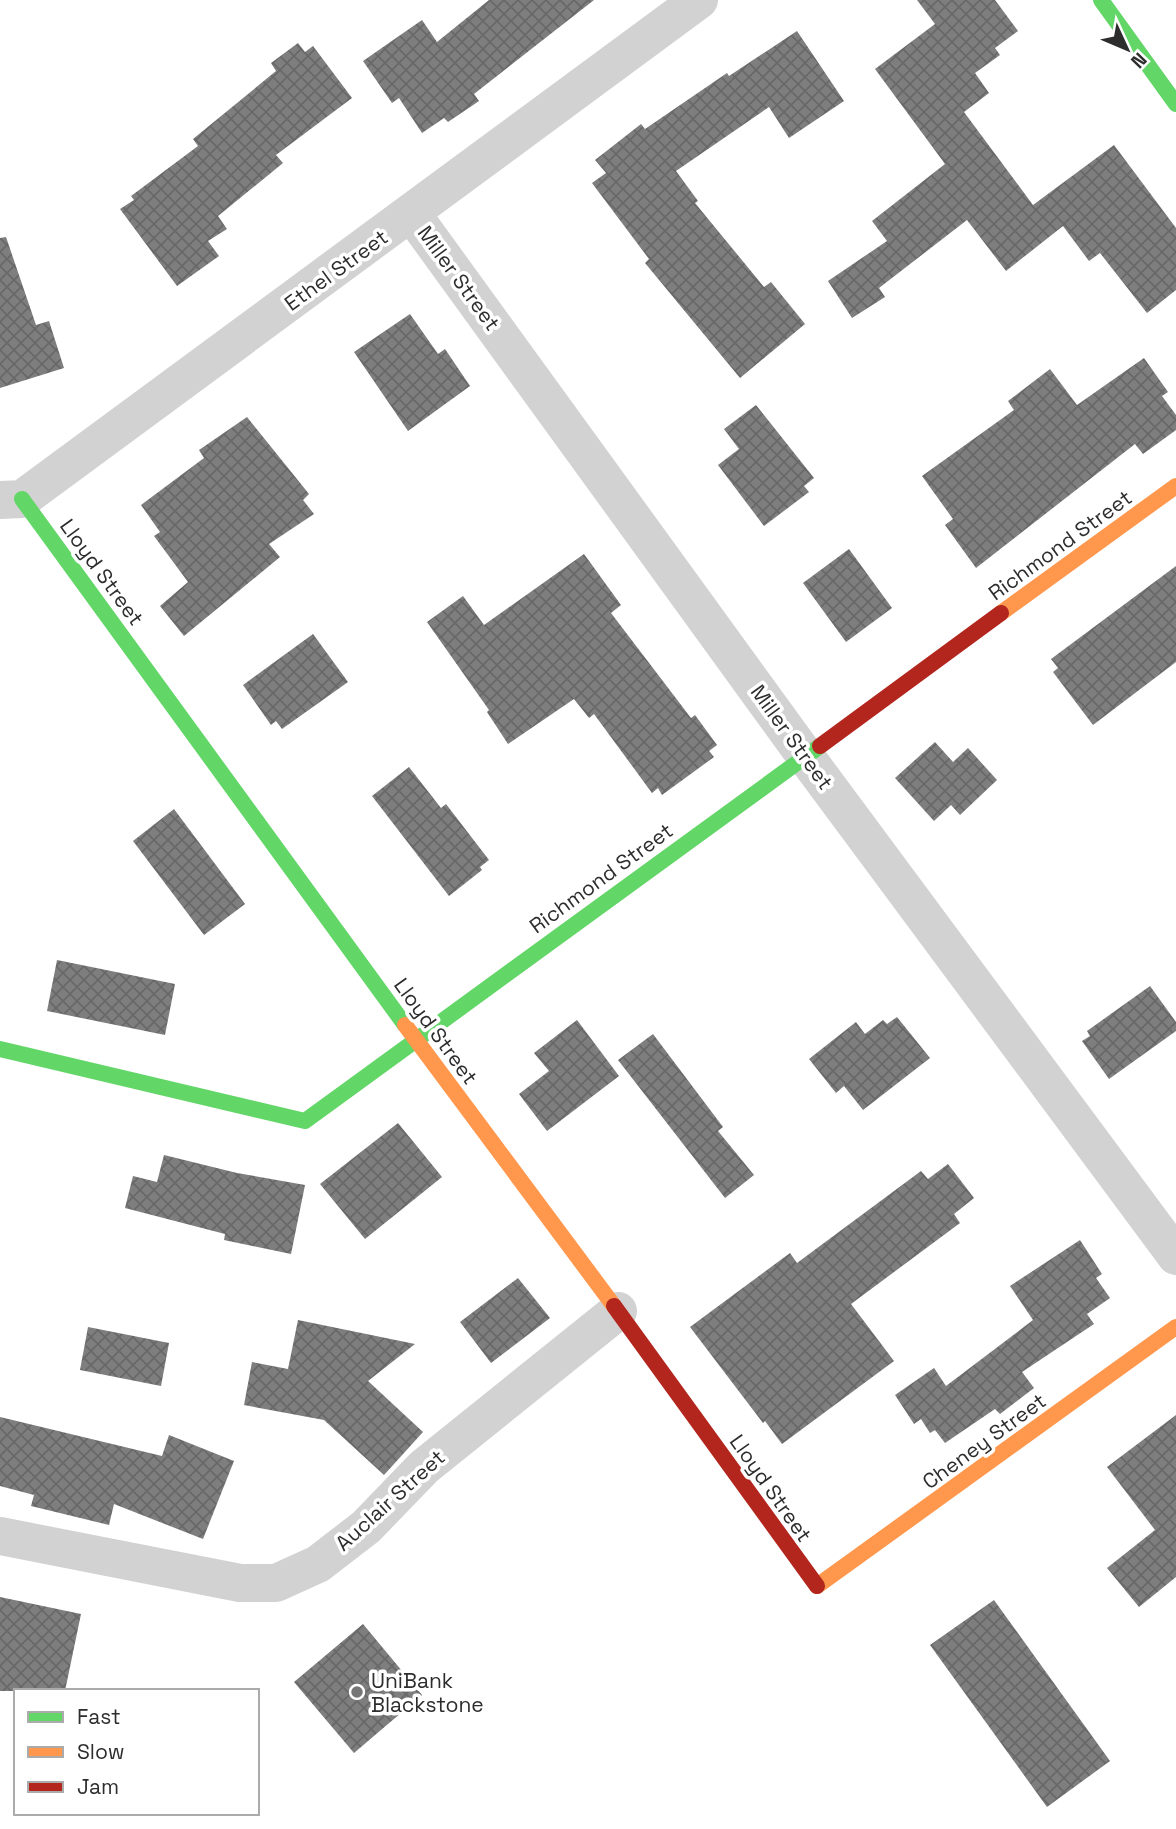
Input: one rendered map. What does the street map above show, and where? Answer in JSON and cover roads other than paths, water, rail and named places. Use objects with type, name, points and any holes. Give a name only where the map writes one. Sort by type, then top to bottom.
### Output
[{"type":"street","name":"Ethel Street","points":[[11,500],[412,214],[699,0]]},
{"type":"street","points":[[1101,0],[1176,104]]},
{"type":"street","name":"Miller Street","points":[[412,214],[806,757],[1176,1256]]},
{"type":"street","name":"Richmond Street","points":[[0,1049],[305,1121],[1176,486]]},
{"type":"street","name":"Lloyd Street","points":[[11,500],[618,1311],[816,1587]]},
{"type":"street","name":"Auclair Street","points":[[0,1535],[240,1583],[276,1583],[318,1563],[366,1527],[424,1467],[618,1311]]},
{"type":"street","name":"Cheney Street","points":[[816,1587],[1176,1327]]},
{"type":"place","name":"UniBank Blackstone","points":[[357,1692]]}]
